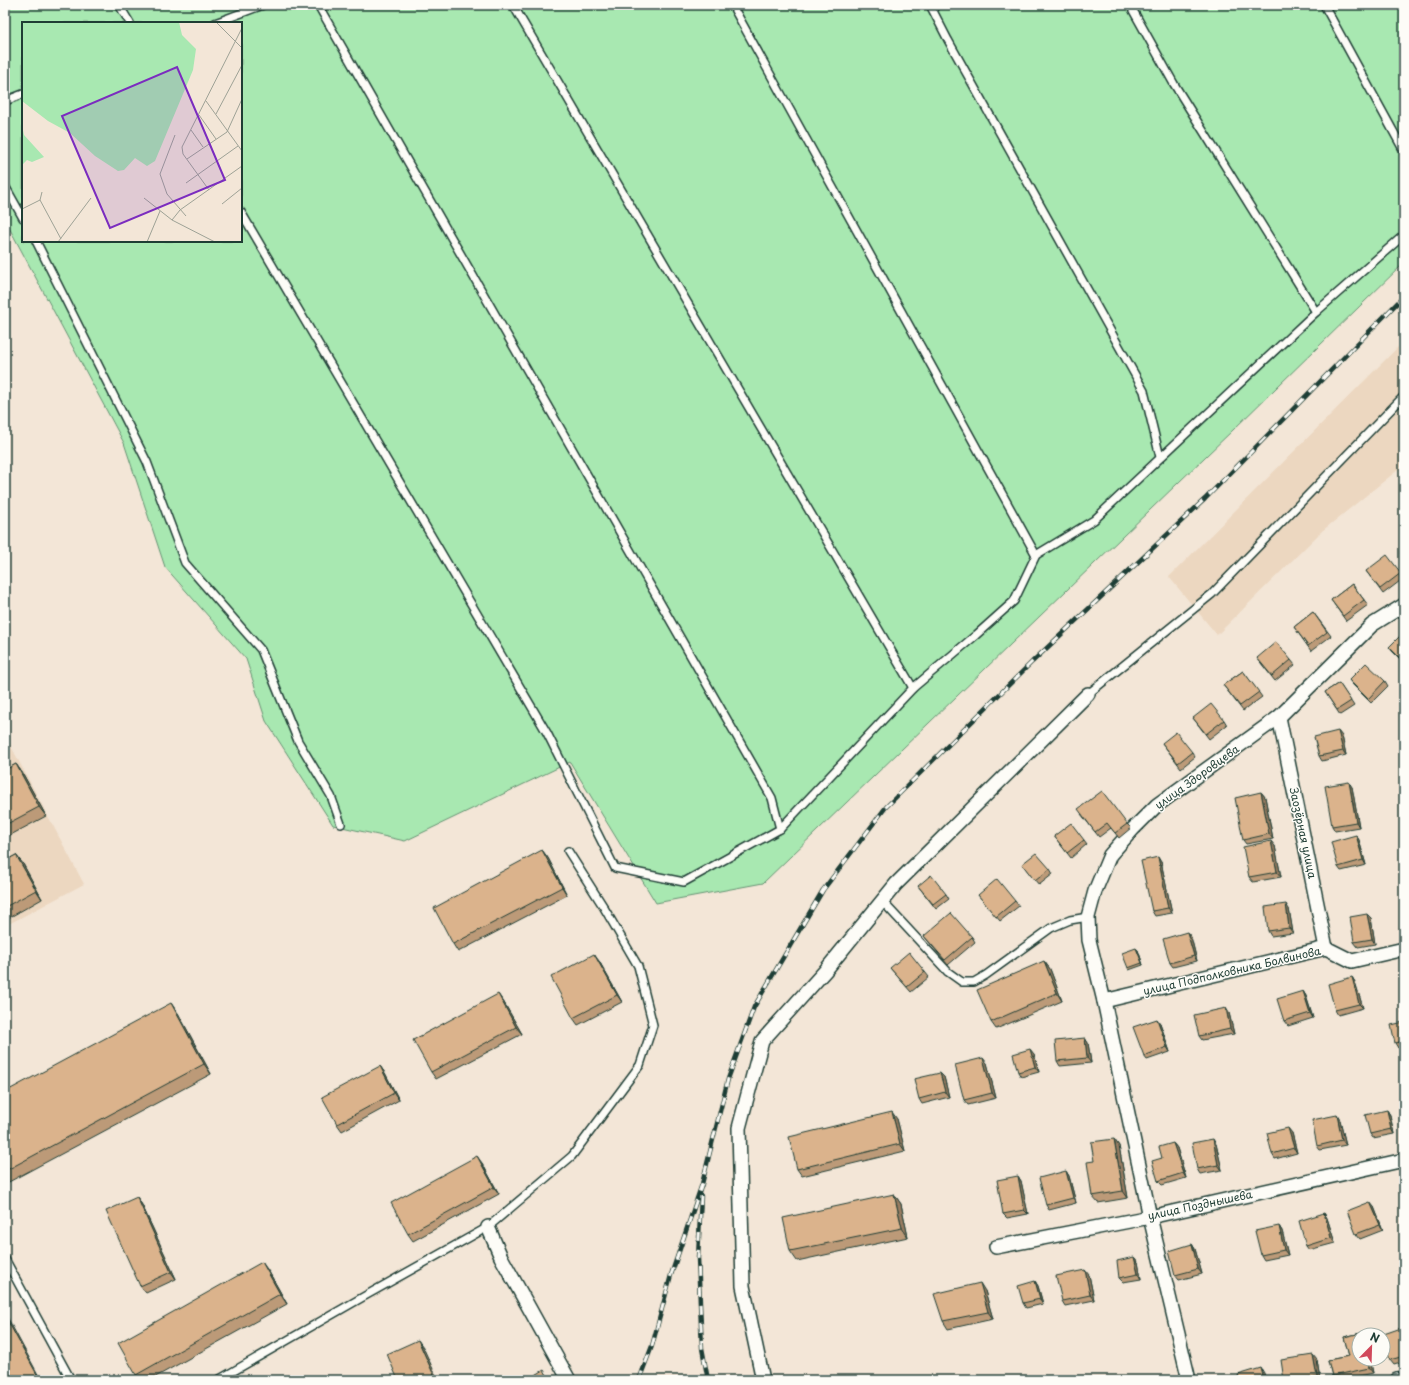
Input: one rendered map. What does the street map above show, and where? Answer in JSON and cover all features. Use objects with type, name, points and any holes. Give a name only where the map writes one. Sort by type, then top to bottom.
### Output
[{"type":"street","name":"улица Здоровцева","points":[[1189,1380],[1150,1216],[1104,1001],[1089,940],[1088,917],[1095,891],[1110,855],[1157,805],[1279,717],[1372,625],[1404,605]]},
{"type":"street","points":[[763,1380],[743,1286],[739,1128],[762,1041],[825,971],[896,884],[1088,694]]},
{"type":"street","name":"Заозёрная улица","points":[[1279,717],[1326,948]]},
{"type":"street","name":"улица Подполковника Болвинова","points":[[1104,1001],[1326,948],[1352,961],[1404,949]]},
{"type":"street","name":"улица Позднышева","points":[[996,1247],[1150,1216],[1404,1160]]},
{"type":"street","points":[[488,1227],[502,1257],[569,1380]]},
{"type":"street","points":[[1398,1380],[1404,1378]]},
{"type":"lane","points":[[119,5],[129,22]]},
{"type":"lane","points":[[218,22],[263,5]]},
{"type":"lane","points":[[318,5],[772,798],[780,830]]},
{"type":"lane","points":[[513,5],[913,688]]},
{"type":"lane","points":[[732,5],[1036,555]]},
{"type":"lane","points":[[930,5],[1144,391],[1160,457]]},
{"type":"lane","points":[[1130,5],[1174,84],[1316,312]]},
{"type":"lane","points":[[1324,5],[1404,152]]},
{"type":"lane","points":[[5,101],[22,94]]},
{"type":"lane","points":[[5,186],[22,216]]},
{"type":"lane","points":[[242,214],[547,733],[615,868],[684,882],[780,830],[913,688],[1014,601],[1036,555],[1094,520],[1316,312],[1404,235]]},
{"type":"lane","points":[[37,242],[147,462],[185,563],[261,650],[298,741],[331,796],[341,824]]},
{"type":"lane","points":[[1088,694],[1212,594],[1404,396]]},
{"type":"lane","points":[[218,1380],[488,1227],[572,1156],[640,1065],[653,1025],[638,966],[603,906],[568,851]]},
{"type":"lane","points":[[882,901],[948,972],[962,982],[974,982],[986,975],[1051,928],[1070,920],[1088,917]]},
{"type":"lane","points":[[5,1259],[71,1380]]},
{"type":"shaded area","points":[[1404,341],[1404,465],[1322,531],[1217,635],[1169,577]]},
{"type":"shaded area","points":[[5,735],[84,884],[5,926]]},
{"type":"green space","points":[[5,5],[1404,5],[1404,263],[763,883],[656,903],[570,762],[405,841],[333,825],[266,721],[246,659],[165,567],[124,443],[5,220]]},
{"type":"building","points":[[1387,555],[1401,573],[1380,589],[1366,571]]},
{"type":"building","points":[[1352,584],[1364,600],[1343,616],[1331,600]]},
{"type":"building","points":[[1313,612],[1327,632],[1308,646],[1294,627]]},
{"type":"building","points":[[1404,632],[1404,662],[1389,647]]},
{"type":"building","points":[[1276,642],[1291,660],[1272,676],[1257,658]]},
{"type":"building","points":[[1366,663],[1385,681],[1368,699],[1349,680]]},
{"type":"building","points":[[1243,671],[1259,692],[1240,706],[1223,685]]},
{"type":"building","points":[[1339,683],[1351,701],[1337,710],[1325,692]]},
{"type":"building","points":[[1211,704],[1224,720],[1206,734],[1193,718]]},
{"type":"building","points":[[1338,731],[1343,751],[1319,756],[1314,737]]},
{"type":"building","points":[[1176,732],[1192,752],[1178,763],[1162,743]]},
{"type":"building","points":[[16,764],[39,807],[5,825],[5,770]]},
{"type":"building","points":[[1349,782],[1356,822],[1332,826],[1325,786]]},
{"type":"building","points":[[1102,791],[1127,824],[1115,833],[1107,823],[1095,832],[1078,809]]},
{"type":"building","points":[[1261,792],[1269,834],[1243,840],[1235,798]]},
{"type":"building","points":[[1071,823],[1084,840],[1067,853],[1054,836]]},
{"type":"building","points":[[1356,835],[1363,860],[1338,867],[1331,842]]},
{"type":"building","points":[[1271,841],[1277,872],[1249,877],[1243,847]]},
{"type":"building","points":[[542,850],[562,887],[453,944],[434,908]]},
{"type":"building","points":[[1036,853],[1050,869],[1035,881],[1022,864]]},
{"type":"building","points":[[16,855],[36,890],[5,907],[5,861]]},
{"type":"building","points":[[1158,857],[1168,908],[1152,911],[1141,861]]},
{"type":"building","points":[[931,875],[946,894],[933,904],[918,886]]},
{"type":"building","points":[[997,879],[1015,901],[996,917],[978,895]]},
{"type":"building","points":[[1286,904],[1289,928],[1268,931],[1265,907]]},
{"type":"building","points":[[951,913],[972,937],[945,960],[924,936]]},
{"type":"building","points":[[1367,914],[1372,939],[1354,942],[1350,917]]},
{"type":"building","points":[[1187,932],[1194,956],[1170,963],[1163,939]]},
{"type":"building","points":[[1136,948],[1142,963],[1128,968],[1122,953]]},
{"type":"building","points":[[909,952],[925,972],[907,987],[890,968]]},
{"type":"building","points":[[594,954],[617,995],[573,1018],[551,977]]},
{"type":"building","points":[[1044,961],[1057,993],[991,1022],[977,990]]},
{"type":"building","points":[[1352,977],[1359,1004],[1335,1010],[1328,984]]},
{"type":"building","points":[[1303,991],[1310,1013],[1284,1021],[1277,999]]},
{"type":"building","points":[[498,994],[516,1027],[431,1072],[413,1040]]},
{"type":"building","points":[[171,1003],[204,1064],[5,1171],[5,1092]]},
{"type":"building","points":[[1226,1008],[1230,1029],[1199,1036],[1194,1015]]},
{"type":"building","points":[[1404,1010],[1404,1022],[1402,1011]]},
{"type":"building","points":[[1157,1019],[1167,1047],[1144,1056],[1133,1027]]},
{"type":"building","points":[[1404,1022],[1404,1041],[1395,1043],[1391,1025]]},
{"type":"building","points":[[1085,1038],[1087,1058],[1057,1061],[1055,1041]]},
{"type":"building","points":[[1030,1049],[1035,1067],[1018,1072],[1013,1054]]},
{"type":"building","points":[[983,1058],[992,1093],[964,1100],[955,1065]]},
{"type":"building","points":[[380,1066],[394,1093],[337,1124],[322,1097]]},
{"type":"building","points":[[940,1073],[945,1092],[919,1099],[914,1079]]},
{"type":"building","points":[[1387,1110],[1391,1129],[1370,1134],[1365,1115]]},
{"type":"building","points":[[892,1112],[900,1144],[797,1169],[789,1137]]},
{"type":"building","points":[[1337,1115],[1342,1140],[1317,1146],[1312,1120]]},
{"type":"building","points":[[1288,1128],[1294,1148],[1272,1154],[1267,1133]]},
{"type":"building","points":[[1114,1139],[1123,1191],[1092,1196],[1087,1162],[1094,1161],[1091,1142]]},
{"type":"building","points":[[1213,1139],[1218,1165],[1197,1169],[1192,1143]]},
{"type":"building","points":[[1173,1143],[1183,1173],[1158,1181],[1152,1161],[1162,1158],[1159,1147]]},
{"type":"building","points":[[477,1156],[494,1187],[408,1234],[391,1203]]},
{"type":"building","points":[[1066,1171],[1073,1198],[1046,1205],[1039,1178]]},
{"type":"building","points":[[1018,1176],[1024,1210],[1003,1214],[997,1180]]},
{"type":"building","points":[[894,1194],[902,1228],[790,1251],[783,1218]]},
{"type":"building","points":[[137,1197],[171,1272],[140,1286],[106,1211]]},
{"type":"building","points":[[1370,1202],[1380,1225],[1356,1234],[1347,1211]]},
{"type":"building","points":[[1324,1213],[1331,1238],[1306,1246],[1299,1221]]},
{"type":"building","points":[[1279,1226],[1284,1250],[1261,1255],[1255,1231]]},
{"type":"building","points":[[1192,1244],[1198,1269],[1175,1275],[1169,1251]]},
{"type":"building","points":[[1134,1257],[1138,1274],[1119,1278],[1117,1261]]},
{"type":"building","points":[[262,1262],[280,1294],[136,1375],[118,1343]]},
{"type":"building","points":[[1085,1270],[1090,1295],[1062,1301],[1056,1276]]},
{"type":"building","points":[[1035,1281],[1040,1299],[1023,1303],[1018,1286]]},
{"type":"building","points":[[980,1283],[988,1312],[943,1321],[934,1294]]},
{"type":"building","points":[[5,1316],[40,1380],[5,1380]]},
{"type":"building","points":[[1404,1327],[1404,1356],[1391,1360],[1391,1332]]},
{"type":"building","points":[[1351,1335],[1351,1367],[1369,1368],[1332,1376],[1328,1360],[1349,1356],[1344,1337]]},
{"type":"building","points":[[418,1340],[436,1380],[398,1380],[387,1354]]},
{"type":"building","points":[[1313,1355],[1317,1377],[1284,1380],[1281,1360]]},
{"type":"building","points":[[1261,1368],[1264,1380],[1240,1380],[1238,1375]]},
{"type":"building","points":[[544,1370],[550,1380],[527,1380]]},
{"type":"railway","points":[[639,1380],[652,1346],[671,1275],[702,1184],[728,1079],[754,1007],[823,890],[886,807],[1032,662],[1205,499],[1404,296]]},
{"type":"railway","points":[[701,1196],[698,1258],[702,1348],[708,1380]]}]
